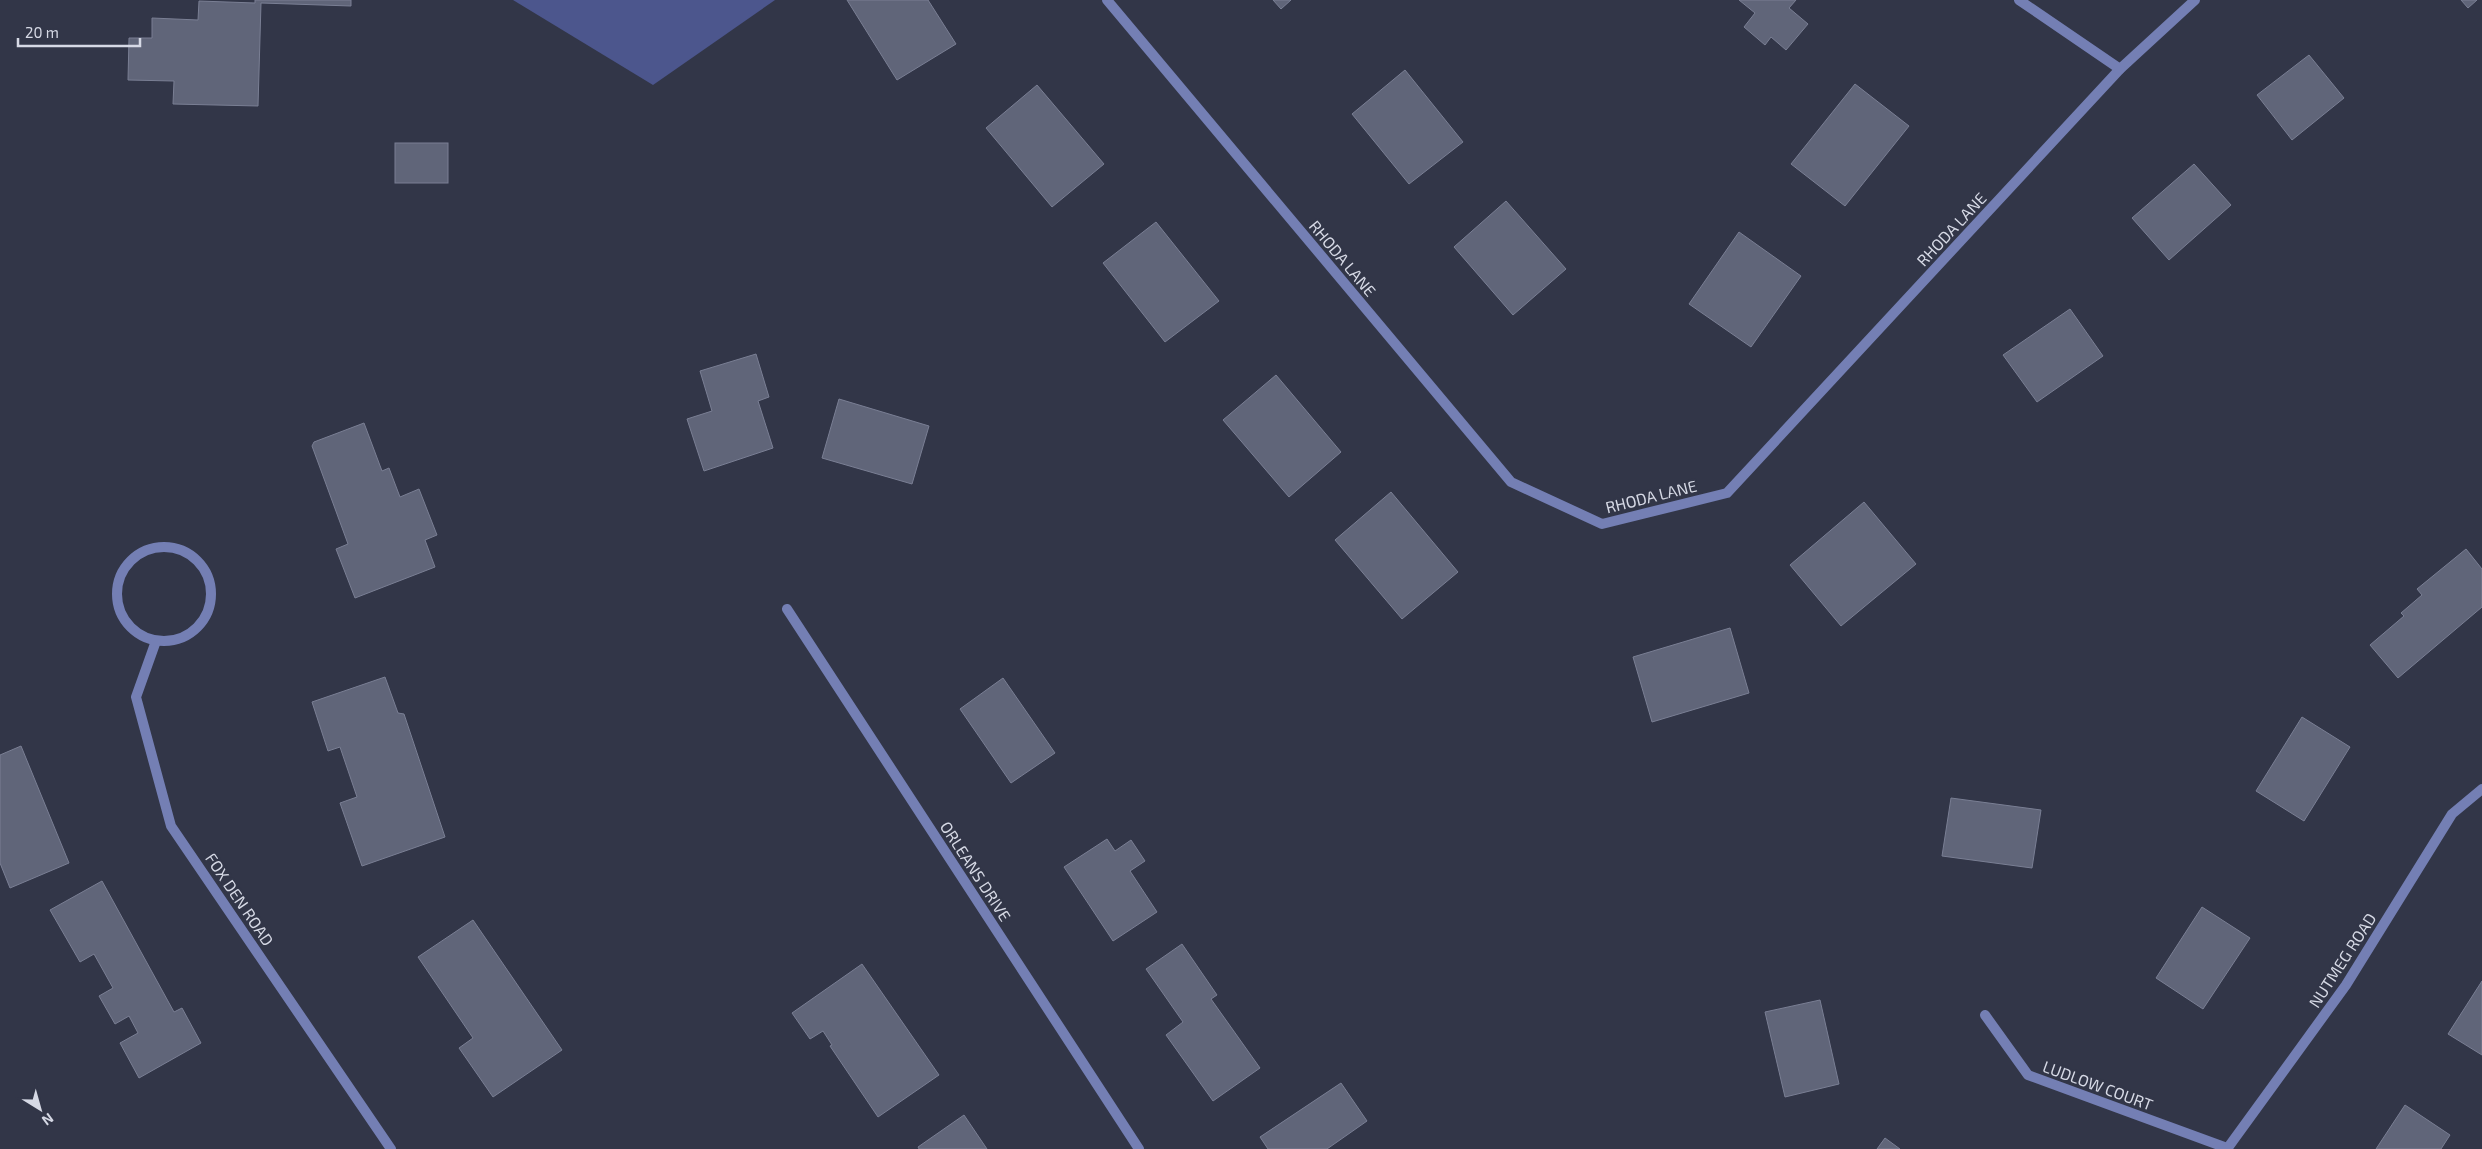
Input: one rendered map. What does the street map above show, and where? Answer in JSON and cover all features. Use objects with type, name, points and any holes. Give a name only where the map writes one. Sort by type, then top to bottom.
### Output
[{"type":"street","name":"RHODA LANE","points":[[1107,0],[1511,482],[1602,524],[1727,493],[2120,69],[2195,0]]},
{"type":"street","points":[[2019,0],[2120,69]]},
{"type":"street","points":[[158,546],[184,550],[205,568],[212,594],[204,621],[183,638],[156,641],[135,632],[121,615],[116,593],[122,572],[136,555],[158,546]]},
{"type":"street","name":"ORLEANS DRIVE","points":[[787,609],[1139,1149]]},
{"type":"street","name":"FOX DEN ROAD","points":[[156,641],[136,697],[171,826],[391,1149]]},
{"type":"street","name":"NUTMEG ROAD","points":[[2227,1148],[2346,985],[2452,814],[2482,789]]},
{"type":"street","name":"LUDLOW COURT","points":[[1985,1015],[2028,1075],[2227,1148]]},
{"type":"shaded area","points":[[513,0],[775,0],[653,85]]},
{"type":"building","points":[[255,0],[351,0],[351,6],[261,3],[258,106],[173,104],[174,81],[128,80],[129,38],[152,38],[152,18],[198,20],[199,1],[255,3]]},
{"type":"building","points":[[847,0],[928,0],[956,44],[897,80]]},
{"type":"building","points":[[1273,0],[1291,0],[1281,9]]},
{"type":"building","points":[[1739,0],[1796,0],[1789,8],[1808,24],[1786,50],[1771,37],[1765,45],[1744,27],[1755,13]]},
{"type":"building","points":[[2461,0],[2477,0],[2468,8]]},
{"type":"building","points":[[2309,55],[2344,98],[2292,140],[2257,95]]},
{"type":"building","points":[[1405,70],[1463,142],[1409,184],[1352,114]]},
{"type":"building","points":[[1855,84],[1909,126],[1845,206],[1791,164]]},
{"type":"building","points":[[1037,85],[1104,164],[1052,207],[986,128]]},
{"type":"building","points":[[395,143],[448,143],[448,183],[395,183]]},
{"type":"building","points":[[2194,164],[2231,205],[2169,260],[2132,218]]},
{"type":"building","points":[[1506,201],[1566,269],[1513,315],[1454,247]]},
{"type":"building","points":[[1156,222],[1219,301],[1165,342],[1103,263]]},
{"type":"building","points":[[1739,232],[1801,276],[1751,347],[1689,304]]},
{"type":"building","points":[[2070,309],[2103,356],[2037,402],[2003,355]]},
{"type":"building","points":[[756,354],[769,397],[758,401],[773,448],[704,471],[687,419],[712,411],[700,371]]},
{"type":"building","points":[[1276,375],[1341,452],[1289,497],[1223,420]]},
{"type":"building","points":[[839,399],[929,426],[912,484],[822,458]]},
{"type":"building","points":[[364,423],[382,471],[389,468],[400,497],[419,489],[437,535],[425,540],[435,567],[355,598],[336,549],[348,544],[312,446],[314,442]]},
{"type":"building","points":[[1391,492],[1458,572],[1402,619],[1335,540]]},
{"type":"building","points":[[1864,502],[1916,564],[1841,626],[1790,565]]},
{"type":"building","points":[[2466,549],[2482,569],[2482,607],[2398,678],[2370,645],[2404,616],[2401,613],[2422,595],[2417,589]]},
{"type":"building","points":[[1730,628],[1749,693],[1652,722],[1633,657]]},
{"type":"building","points":[[385,677],[398,713],[404,714],[445,837],[362,866],[340,803],[357,797],[340,747],[328,751],[312,702]]},
{"type":"building","points":[[1003,678],[1055,753],[1011,783],[960,709]]},
{"type":"building","points":[[2302,717],[2350,747],[2304,821],[2256,791]]},
{"type":"building","points":[[21,746],[69,863],[10,888],[0,863],[0,755]]},
{"type":"building","points":[[1951,798],[2041,810],[2032,868],[1942,856]]},
{"type":"building","points":[[1107,839],[1115,851],[1131,840],[1145,861],[1130,871],[1157,912],[1113,941],[1064,867]]},
{"type":"building","points":[[102,881],[174,1012],[182,1008],[201,1043],[139,1078],[120,1043],[138,1033],[129,1016],[115,1024],[99,996],[113,988],[94,954],[80,962],[50,910]]},
{"type":"building","points":[[2202,907],[2250,938],[2203,1009],[2156,978]]},
{"type":"building","points":[[473,920],[562,1050],[493,1097],[459,1048],[473,1038],[418,957]]},
{"type":"building","points":[[1182,944],[1217,995],[1211,999],[1260,1068],[1213,1101],[1166,1035],[1183,1022],[1146,969]]},
{"type":"building","points":[[862,964],[939,1075],[878,1117],[830,1046],[832,1045],[823,1031],[810,1039],[792,1013]]},
{"type":"building","points":[[2482,981],[2482,1055],[2448,1034]]},
{"type":"building","points":[[1820,1000],[1839,1084],[1785,1097],[1765,1012]]},
{"type":"building","points":[[1341,1083],[1367,1121],[1327,1149],[1268,1149],[1260,1137]]},
{"type":"building","points":[[2405,1105],[2450,1135],[2441,1149],[2376,1149]]},
{"type":"building","points":[[964,1115],[987,1149],[919,1149],[918,1147]]},
{"type":"building","points":[[1885,1138],[1900,1149],[1877,1149]]}]
